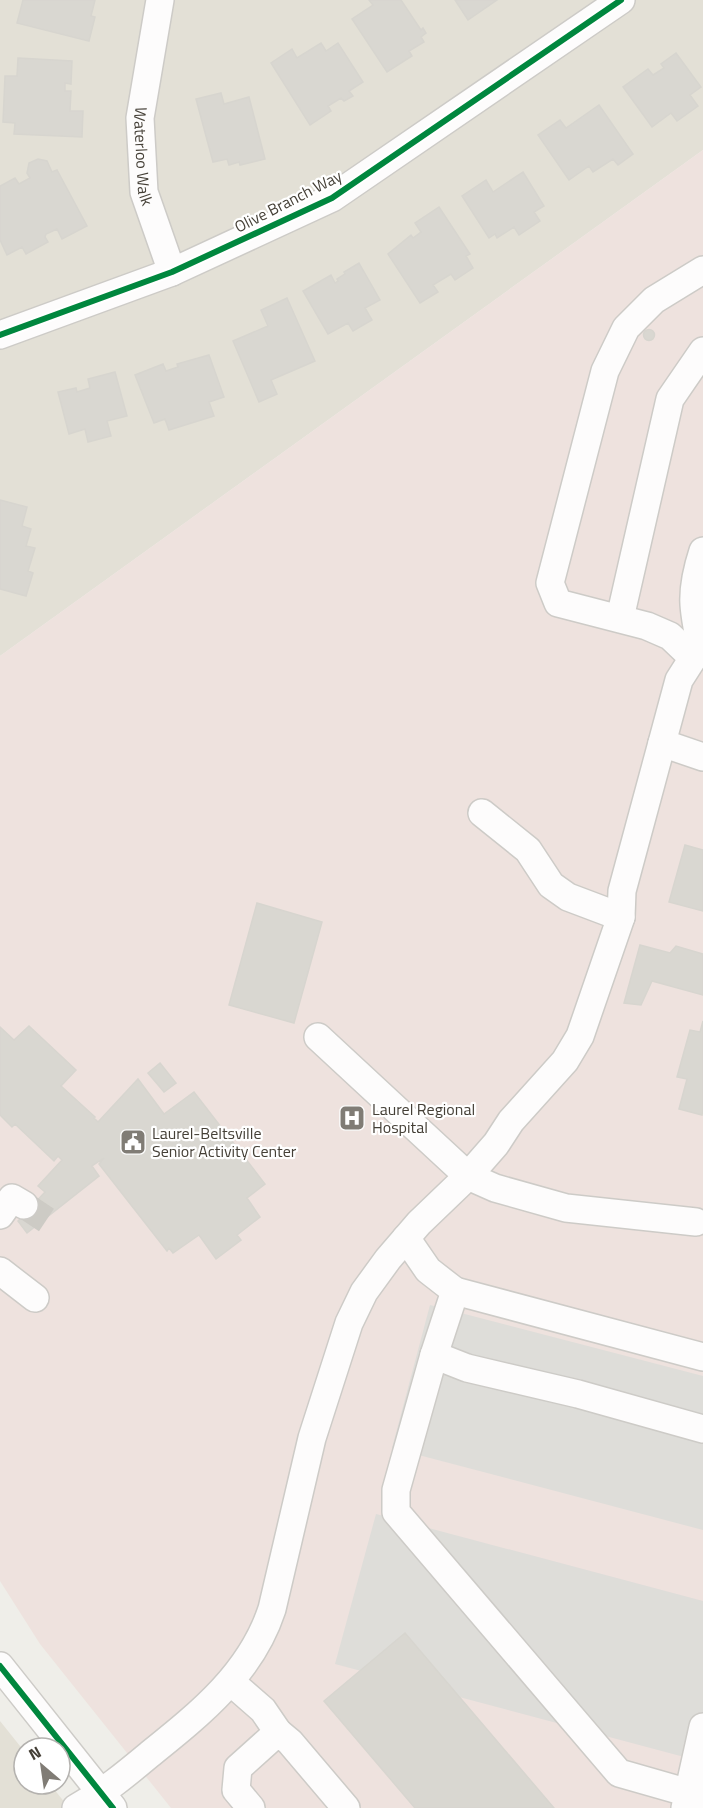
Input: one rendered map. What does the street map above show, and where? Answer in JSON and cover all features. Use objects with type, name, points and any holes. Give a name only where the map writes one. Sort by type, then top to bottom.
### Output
[{"type":"street","name":"Waterloo Walk","points":[[160,0],[140,118],[144,192],[172,273]]},
{"type":"street","name":"Olive Branch Way","points":[[0,335],[172,273],[332,198],[621,0]]},
{"type":"street","points":[[699,654],[670,636],[647,626],[558,603],[550,583],[605,371],[621,338],[626,328],[654,300],[703,270]]},
{"type":"street","points":[[620,618],[670,399],[703,351]]},
{"type":"street","points":[[76,1808],[103,1803],[207,1707],[231,1682],[250,1656],[268,1620],[312,1438],[349,1323],[364,1292],[388,1258],[496,1144],[512,1121],[565,1061],[579,1036],[621,918],[622,891],[680,681],[699,654],[693,592],[702,555]]},
{"type":"street","points":[[662,743],[703,757]]},
{"type":"street","points":[[482,813],[528,850],[551,885],[568,897],[621,918]]},
{"type":"street","points":[[318,1037],[468,1176],[495,1188],[566,1208],[696,1222]]},
{"type":"street","points":[[406,1238],[428,1270],[455,1291],[703,1357]]},
{"type":"street","points":[[0,1271],[35,1298]]},
{"type":"street","points":[[455,1291],[396,1490],[396,1512],[619,1773],[692,1800],[703,1727]]},
{"type":"street","points":[[434,1356],[467,1368],[578,1394],[703,1429]]},
{"type":"street","points":[[0,1666],[103,1803]]},
{"type":"street","points":[[231,1682],[263,1710],[278,1732],[290,1742],[346,1808]]},
{"type":"street","points":[[251,1808],[236,1790],[238,1768],[278,1732]]},
{"type":"shaded area","points":[[0,0],[703,0],[703,150],[0,656]]},
{"type":"shaded area","name":"Laurel Regional Hospital","points":[[703,150],[703,1808],[171,1808],[40,1644],[0,1581],[0,656]]},
{"type":"shaded area","points":[[430,1305],[703,1376],[703,1530],[392,1448]]},
{"type":"shaded area","points":[[376,1514],[703,1601],[703,1762],[335,1664]]},
{"type":"shaded area","points":[[0,1721],[12,1736],[12,1796],[60,1796],[69,1808],[0,1808]]},
{"type":"building","points":[[23,0],[95,0],[91,16],[95,17],[89,41],[17,23]]},
{"type":"building","points":[[369,0],[401,0],[421,30],[423,28],[426,33],[421,37],[424,42],[409,51],[412,56],[387,72],[352,19],[373,5]]},
{"type":"building","points":[[455,0],[497,0],[468,20]]},
{"type":"building","points":[[321,43],[326,51],[338,43],[363,82],[349,91],[353,96],[344,101],[341,98],[328,106],[331,111],[310,125],[271,63],[292,49],[297,58]]},
{"type":"building","points":[[676,53],[701,87],[690,95],[698,106],[677,121],[671,113],[652,127],[623,87],[648,69],[653,75],[664,68],[661,64]]},
{"type":"building","points":[[18,58],[72,61],[71,84],[65,83],[65,91],[71,91],[70,111],[83,111],[82,137],[14,134],[15,123],[3,122],[5,76],[17,76]]},
{"type":"building","points":[[221,93],[224,104],[249,97],[265,159],[240,165],[239,162],[229,165],[227,159],[213,162],[196,99]]},
{"type":"building","points":[[599,105],[633,154],[618,165],[613,159],[593,172],[589,166],[569,180],[538,135],[560,120],[566,128]]},
{"type":"building","points":[[38,159],[47,161],[52,172],[57,170],[87,226],[62,239],[57,229],[46,234],[48,242],[26,254],[22,247],[7,255],[0,240],[0,186],[15,178],[19,184],[30,178],[27,173],[29,163]]},
{"type":"building","points":[[523,172],[544,206],[534,212],[540,221],[519,235],[514,227],[497,238],[495,234],[489,238],[462,196],[486,180],[493,192]]},
{"type":"building","points":[[439,207],[470,254],[466,256],[473,268],[455,280],[451,274],[433,285],[438,292],[420,303],[388,254],[411,235],[413,238],[421,232],[415,223]]},
{"type":"building","points":[[359,263],[380,300],[365,308],[372,320],[353,331],[348,323],[328,334],[303,291],[331,275],[335,283],[345,274],[344,272]]},
{"type":"building","points":[[287,298],[315,361],[271,380],[277,394],[259,402],[233,341],[268,326],[261,310]]},
{"type":"building","points":[[649,329],[655,335],[649,341],[643,335]]},
{"type":"building","points":[[209,355],[224,397],[209,402],[214,416],[169,430],[165,419],[154,423],[135,375],[163,364],[166,371],[178,367],[177,364]]},
{"type":"building","points":[[115,372],[127,416],[107,421],[111,436],[88,442],[85,429],[69,434],[58,392],[76,388],[77,392],[90,388],[88,379]]},
{"type":"building","points":[[0,500],[27,507],[22,526],[31,529],[26,546],[35,548],[28,571],[33,573],[26,596],[0,589]]},
{"type":"building","points":[[685,845],[703,850],[703,911],[669,902]]},
{"type":"building","points":[[257,903],[322,922],[294,1023],[229,1005]]},
{"type":"building","points":[[640,945],[670,953],[676,946],[703,954],[703,995],[652,981],[641,1005],[624,1003]]},
{"type":"building","points":[[703,1021],[702,1115],[679,1109],[687,1079],[677,1077],[690,1030],[700,1032]]},
{"type":"building","name":"Laurel-Beltsville Senior Activity Center","points":[[29,1026],[76,1070],[61,1086],[98,1122],[138,1079],[164,1114],[194,1092],[265,1184],[247,1198],[260,1217],[237,1235],[241,1240],[216,1259],[199,1235],[173,1253],[169,1248],[167,1251],[99,1164],[104,1158],[92,1166],[99,1176],[27,1233],[18,1221],[45,1192],[38,1186],[62,1160],[58,1156],[54,1161],[15,1124],[12,1127],[0,1115],[0,1027],[14,1040]]},
{"type":"building","points":[[160,1063],[176,1083],[164,1092],[148,1073]]},
{"type":"building","points":[[405,1633],[554,1808],[415,1808],[324,1701]]},
{"type":"tunnel","points":[[24,1205],[51,1223]]},
{"type":"cycle path","points":[[0,335],[172,272],[332,198],[621,0]]},
{"type":"cycle path","points":[[0,1666],[113,1808]]},
{"type":"place","name":"Laurel Regional Hospital","points":[[352,1118]]},
{"type":"place","name":"Laurel-Beltsville Senior Activity Center","points":[[133,1142]]}]
